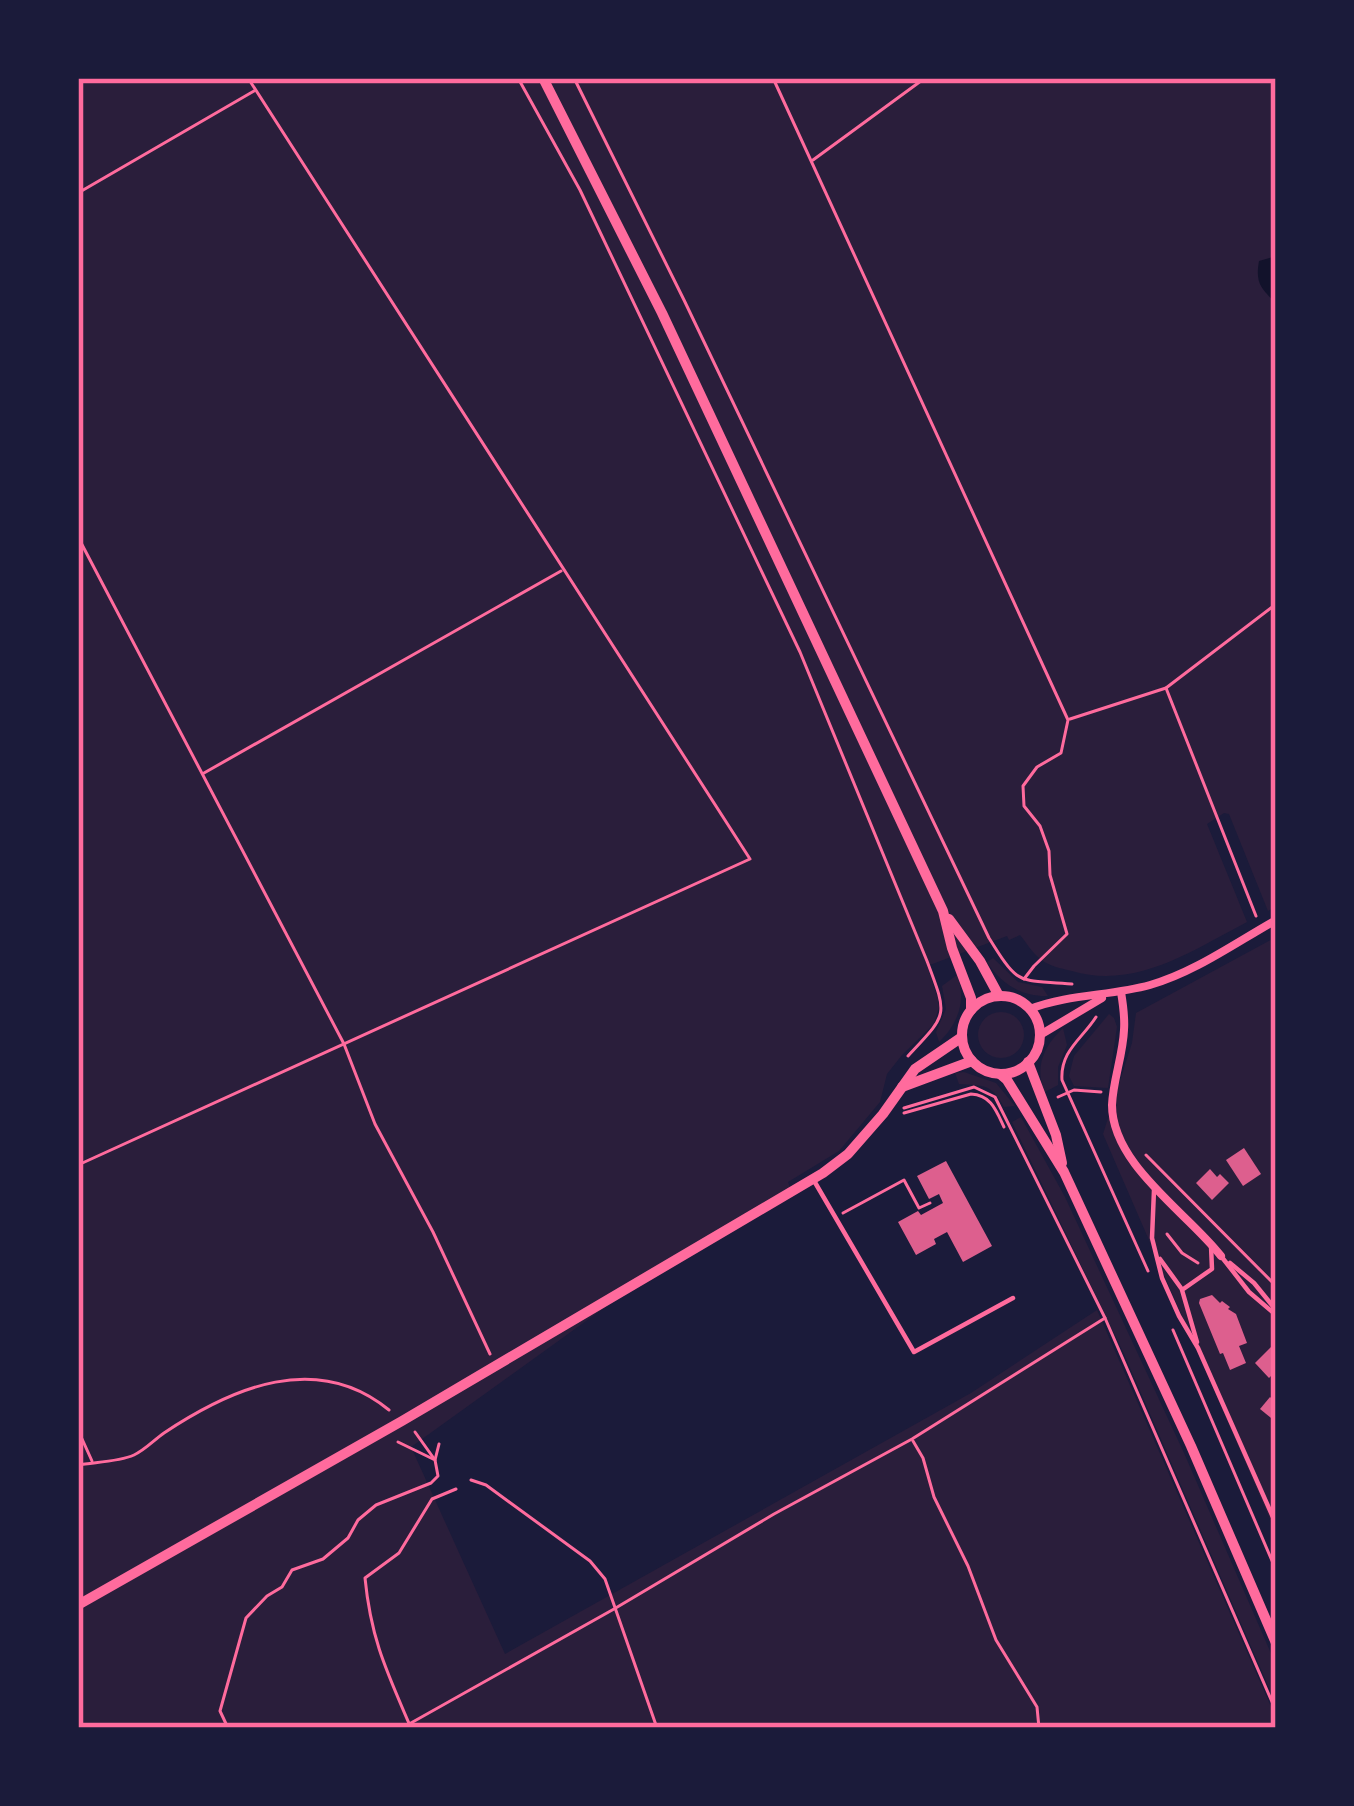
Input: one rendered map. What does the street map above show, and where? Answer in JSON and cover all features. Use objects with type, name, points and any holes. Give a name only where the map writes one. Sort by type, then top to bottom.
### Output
[{"type":"main road","points":[[543,78],[662,313],[943,911],[999,996]]},
{"type":"main road","points":[[943,911],[971,1010]]},
{"type":"main road","points":[[999,996],[1016,999],[1030,1010],[1040,1035],[1028,1062],[1010,1073],[1000,1073],[972,1061],[962,1037],[971,1010],[999,996]]},
{"type":"main road","points":[[78,1605],[813,1179],[848,1154],[889,1114],[901,1087],[923,1061],[962,1037]]},
{"type":"main road","points":[[901,1087],[972,1061]]},
{"type":"main road","points":[[1028,1062],[1056,1135],[1064,1172]]},
{"type":"main road","points":[[1000,1073],[1064,1172],[1276,1643]]},
{"type":"street","points":[[1030,1010],[1055,1000],[1121,992],[1181,974],[1276,920]]},
{"type":"street","points":[[1121,992],[1124,1030],[1112,1106],[1116,1127],[1154,1188],[1221,1256]]},
{"type":"street","points":[[1040,1035],[1108,994]]},
{"type":"lane","points":[[813,1179],[914,1352],[1013,1298]]},
{"type":"lane","points":[[1154,1188],[1153,1231],[1162,1279],[1276,1524]]},
{"type":"lane","points":[[1182,1290],[1212,1269],[1210,1243]]},
{"type":"lane","points":[[1156,1254],[1182,1290],[1198,1348]]},
{"type":"lane","points":[[1221,1256],[1249,1292],[1276,1313]]},
{"type":"path","points":[[78,1165],[750,859],[248,78]]},
{"type":"path","points":[[518,78],[598,229],[808,672],[942,998],[940,1016],[930,1034]]},
{"type":"path","points":[[574,78],[989,938],[1010,971],[1023,981],[1047,983]]},
{"type":"path","points":[[773,78],[1068,720],[1061,753],[1037,767],[1023,786],[1024,806],[1040,826],[1049,850],[1050,875],[1066,934],[1023,981]]},
{"type":"path","points":[[812,161],[925,78]]},
{"type":"path","points":[[78,194],[255,90]]},
{"type":"path","points":[[78,537],[344,1044],[375,1124],[496,1366]]},
{"type":"path","points":[[202,774],[564,570]]},
{"type":"path","points":[[1068,720],[1166,688],[1276,604]]},
{"type":"path","points":[[1166,688],[1261,929]]},
{"type":"path","points":[[1066,1088],[1062,1062],[1108,994]]},
{"type":"path","points":[[889,1114],[974,1088],[995,1097],[1105,1318],[1276,1711]]},
{"type":"path","points":[[889,1114],[979,1094],[991,1101],[1004,1126]]},
{"type":"path","points":[[1144,1153],[1276,1286]]},
{"type":"path","points":[[836,1218],[904,1180],[919,1208],[930,1203]]},
{"type":"path","points":[[1153,1231],[1168,1234],[1182,1253],[1212,1269]]},
{"type":"path","points":[[402,1728],[912,1439],[1105,1318]]},
{"type":"path","points":[[78,1465],[130,1457],[214,1404],[288,1378],[332,1380],[373,1397],[417,1434],[435,1460],[438,1476],[431,1483],[376,1504],[358,1520],[348,1538],[323,1559],[292,1570],[282,1587],[246,1618],[220,1711],[228,1728]]},
{"type":"path","points":[[78,1430],[93,1462]]},
{"type":"path","points":[[382,1432],[435,1460]]},
{"type":"path","points":[[912,1439],[996,1640],[1037,1708],[1039,1728]]},
{"type":"path","points":[[435,1460],[440,1444]]},
{"type":"path","points":[[471,1480],[486,1485],[590,1561],[604,1579],[657,1728]]},
{"type":"path","points":[[410,1726],[383,1667],[370,1621],[365,1578],[399,1553],[432,1499],[456,1489]]},
{"type":"shaded area","points":[[78,78],[1276,78],[1276,906],[1268,911],[1229,814],[1224,813],[1207,824],[1247,922],[1206,944],[1163,964],[1119,975],[1050,965],[1020,935],[927,966],[939,1007],[934,1024],[887,1074],[880,1102],[839,1151],[788,1182],[791,1190],[647,1277],[411,1447],[505,1654],[971,1393],[1097,1310],[1276,1718],[1276,1728],[78,1728]]},
{"type":"shaded area","points":[[1276,256],[1276,303],[1258,275],[1259,261]]},
{"type":"shaded area","points":[[1276,937],[1276,1533],[1103,1134],[1132,1043],[1136,1013]]},
{"type":"shaded area","points":[[993,958],[1018,982],[1042,987],[1048,996],[1029,994],[1006,983],[987,962]]},
{"type":"shaded area","points":[[957,975],[959,1011],[939,1042],[936,1032],[946,1009],[942,986]]},
{"type":"shaded area","points":[[1001,1012],[1017,1019],[1024,1035],[1017,1051],[1001,1058],[985,1051],[978,1035],[985,1019]]},
{"type":"shaded area","points":[[1109,1014],[1117,1027],[1108,1088],[1074,1086],[1069,1076],[1074,1056]]},
{"type":"shaded area","points":[[1063,1028],[1067,1045],[1058,1067],[1058,1085],[1045,1092],[1040,1074],[1043,1057]]},
{"type":"shaded area","points":[[955,1073],[996,1083],[1015,1106],[1004,1107],[986,1087],[959,1084]]},
{"type":"shaded area","points":[[1021,1117],[1065,1197],[1184,1453],[1276,1665],[1276,1704],[1124,1354],[1012,1122]]},
{"type":"building","points":[[1244,1148],[1261,1174],[1243,1186],[1226,1160]]},
{"type":"building","points":[[946,1161],[992,1246],[963,1262],[947,1232],[916,1255],[898,1222],[943,1203],[939,1194],[929,1199],[917,1176]]},
{"type":"building","points":[[1210,1169],[1229,1183],[1212,1200],[1196,1183]]},
{"type":"building","points":[[1212,1295],[1236,1314],[1247,1343],[1239,1346],[1246,1363],[1230,1370],[1199,1303]]},
{"type":"building","points":[[1274,1344],[1276,1371],[1269,1378],[1255,1363]]},
{"type":"building","points":[[1270,1397],[1276,1402],[1276,1422],[1260,1409]]}]
